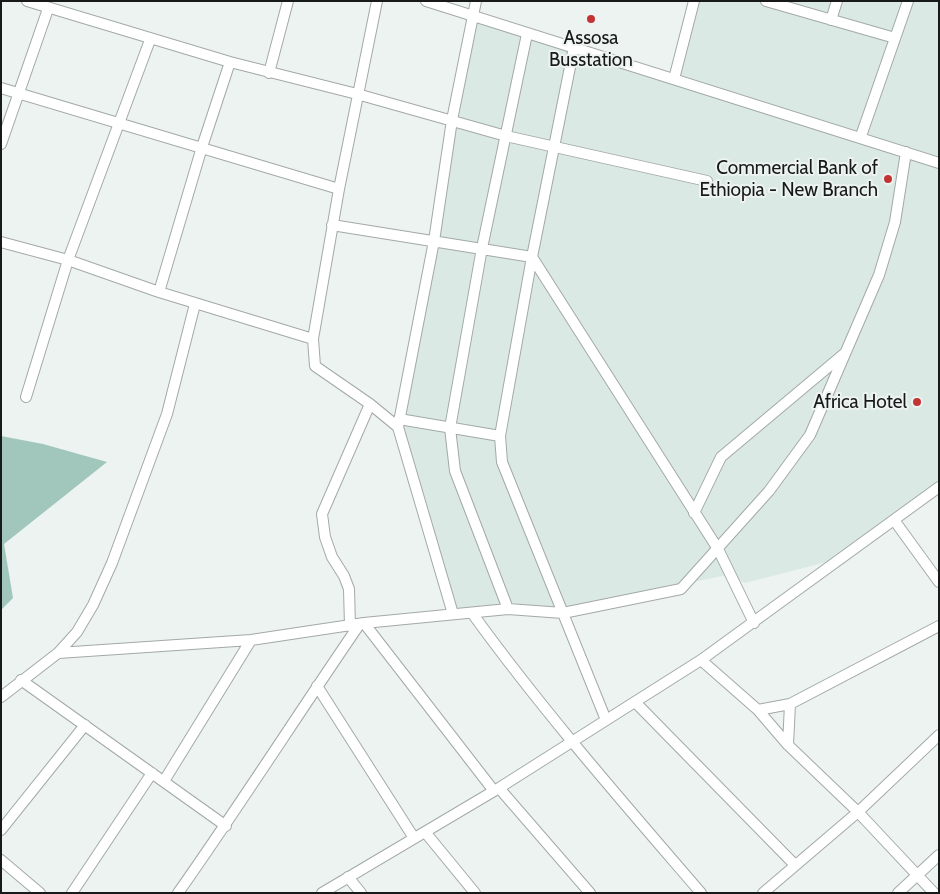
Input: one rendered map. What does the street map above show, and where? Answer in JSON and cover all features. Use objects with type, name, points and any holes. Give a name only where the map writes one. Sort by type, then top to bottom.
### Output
[{"type":"street","points":[[27,1],[150,40],[269,73],[357,94],[506,136],[707,181]]},
{"type":"street","points":[[269,73],[288,1]]},
{"type":"street","points":[[377,1],[332,225],[313,340],[315,366],[398,423],[450,428],[500,436]]},
{"type":"street","points":[[426,1],[472,17],[574,46],[674,79],[861,136],[939,163]]},
{"type":"street","points":[[452,614],[398,423],[434,240],[452,120],[476,1]]},
{"type":"street","points":[[674,79],[694,1]]},
{"type":"street","points":[[766,1],[896,38]]},
{"type":"street","points":[[831,20],[837,1]]},
{"type":"street","points":[[861,136],[908,1]]},
{"type":"street","points":[[1,144],[20,94],[48,9]]},
{"type":"street","points":[[508,609],[455,471],[450,428],[482,248],[527,34]]},
{"type":"street","points":[[26,397],[68,260],[150,40]]},
{"type":"street","points":[[574,46],[532,257],[500,436],[502,462],[606,720]]},
{"type":"street","points":[[159,292],[202,147],[230,62]]},
{"type":"street","points":[[1,88],[339,188]]},
{"type":"street","points":[[58,653],[251,640],[358,625],[508,609],[563,613],[664,594],[681,589],[769,491],[810,435],[848,351],[879,275],[895,222],[906,152]]},
{"type":"street","points":[[332,225],[532,257],[718,549],[754,623]]},
{"type":"street","points":[[1,242],[68,260],[195,304],[313,340]]},
{"type":"street","points":[[1,697],[58,653],[77,632],[93,605],[112,563],[167,414],[195,304]]},
{"type":"street","points":[[694,513],[721,457],[848,351]]},
{"type":"street","points":[[370,404],[322,514],[325,537],[332,557],[344,576],[358,625],[497,789],[590,893]]},
{"type":"street","points":[[322,893],[497,789],[701,660],[939,487]]},
{"type":"street","points":[[894,520],[939,582]]},
{"type":"street","points":[[472,614],[518,676],[571,742],[701,893]]},
{"type":"street","points":[[178,893],[226,826],[358,625]]},
{"type":"street","points":[[758,710],[790,704],[939,626]]},
{"type":"street","points":[[164,782],[251,640]]},
{"type":"street","points":[[701,660],[758,710],[788,745],[858,812],[934,893]]},
{"type":"street","points":[[21,680],[226,826]]},
{"type":"street","points":[[317,686],[414,838]]},
{"type":"street","points":[[635,702],[796,865]]},
{"type":"street","points":[[788,745],[790,704]]},
{"type":"street","points":[[1,830],[86,726]]},
{"type":"street","points":[[762,893],[858,812],[939,735]]},
{"type":"street","points":[[72,893],[152,773]]},
{"type":"street","points":[[425,832],[475,893]]},
{"type":"street","points":[[898,893],[939,856]]},
{"type":"street","points":[[1,860],[40,893]]},
{"type":"street","points":[[348,876],[361,893]]},
{"type":"shaded area","points":[[696,1],[763,1],[898,42],[911,1],[939,1],[939,483],[827,562],[745,583],[727,575],[568,608],[456,619],[399,422],[473,15],[579,43],[672,75]]},
{"type":"shaded area","points":[[770,1],[907,1],[895,37]]},
{"type":"green space","points":[[1,436],[43,444],[107,462],[4,544],[13,598],[1,610]]},
{"type":"place","name":"Assosa Busstation","points":[[591,19]]},
{"type":"place","name":"Commercial Bank of Ethiopia - New Branch","points":[[888,179]]},
{"type":"place","name":"Africa Hotel","points":[[917,402]]}]
